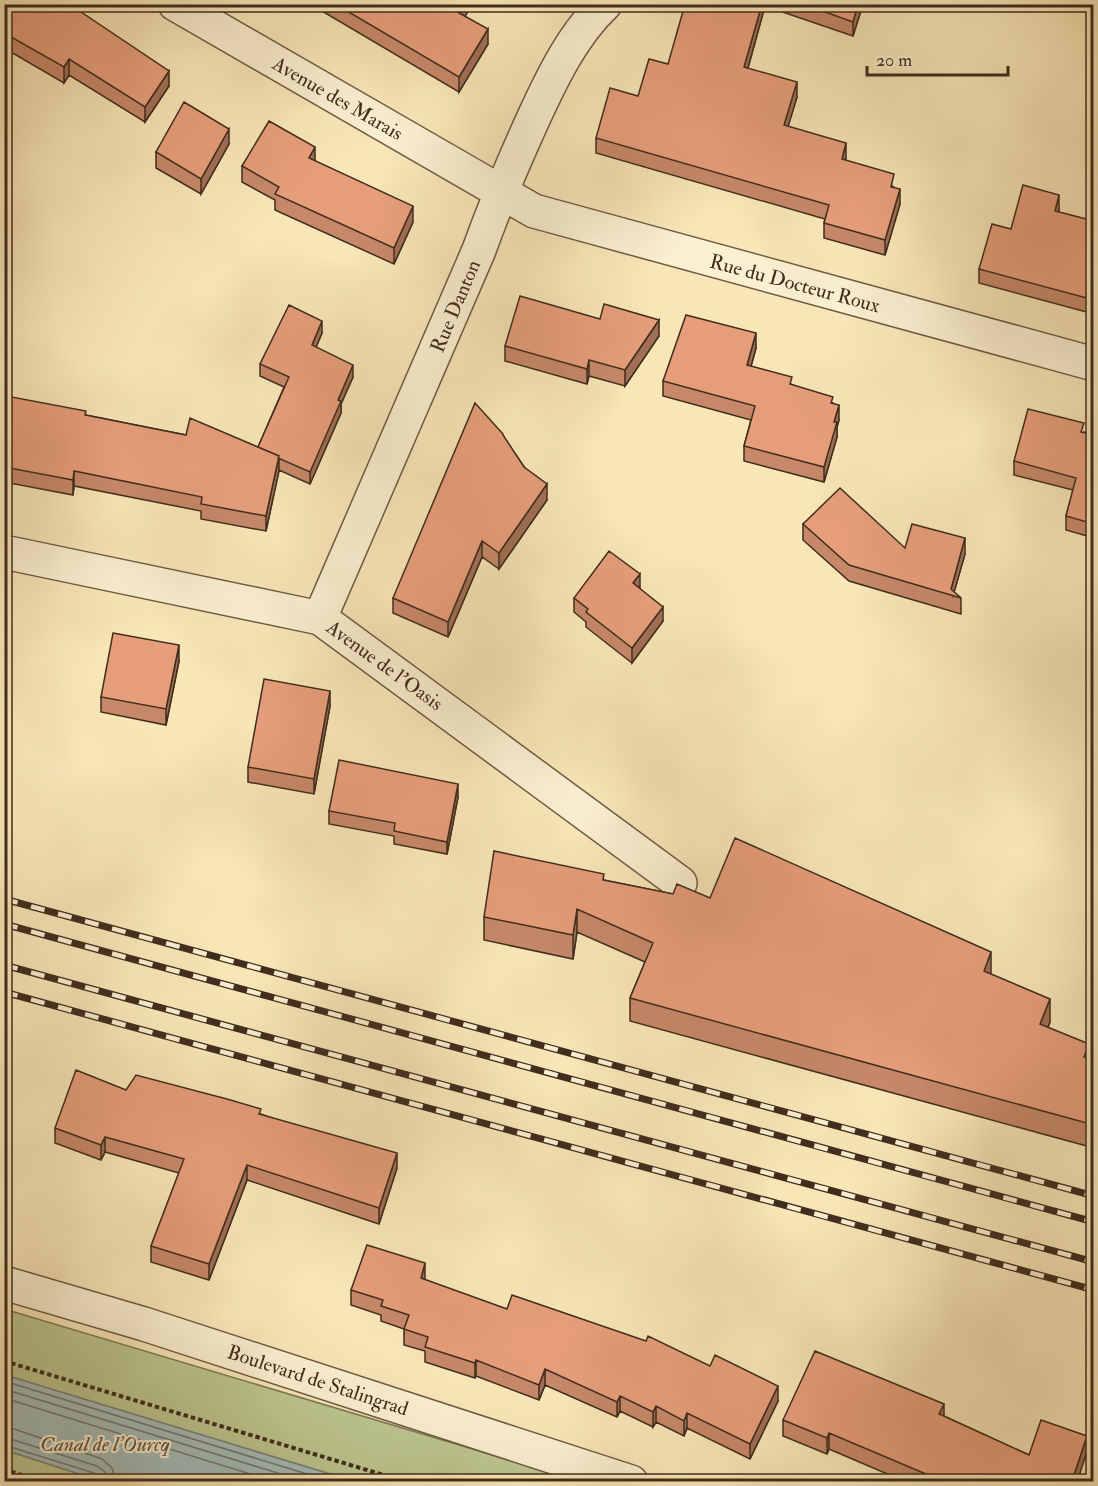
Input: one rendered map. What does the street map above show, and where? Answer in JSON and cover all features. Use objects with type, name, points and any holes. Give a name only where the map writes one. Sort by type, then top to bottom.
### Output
[{"type":"street","name":"Avenue des Marais","points":[[176,4],[500,192]]},
{"type":"street","name":"Rue Danton","points":[[320,618],[479,250],[500,192],[553,77],[573,45],[605,4]]},
{"type":"street","name":"Rue du Docteur Roux","points":[[500,192],[534,211],[1094,364]]},
{"type":"street","name":"Avenue de l'Oasis","points":[[4,552],[320,618],[680,883]]},
{"type":"street","name":"Boulevard de Stalingrad","points":[[4,1283],[144,1323],[631,1482]]},
{"type":"path","points":[[4,1361],[407,1482]]},
{"type":"path","points":[[4,1469],[41,1482]]},
{"type":"green space","points":[[4,1309],[580,1481],[353,1481],[5,1375]]},
{"type":"green space","points":[[5,1450],[101,1481],[5,1481]]},
{"type":"water","name":"Canal de l'Ourcq","points":[[5,1375],[353,1481],[101,1481],[5,1450]]},
{"type":"building","points":[[4,4],[69,4],[169,71],[145,107],[69,59],[64,67],[4,33]]},
{"type":"building","points":[[335,4],[464,4],[459,13],[488,29],[459,77]]},
{"type":"building","points":[[685,4],[703,4],[720,10],[722,4],[762,4],[744,67],[797,82],[784,125],[846,143],[842,159],[894,174],[891,187],[900,189],[885,240],[824,223],[829,205],[596,138],[610,88],[638,96],[649,59],[668,64]]},
{"type":"building","points":[[803,4],[858,4],[853,22]]},
{"type":"building","points":[[184,102],[229,129],[201,179],[156,152]]},
{"type":"building","points":[[269,121],[315,147],[309,158],[413,206],[394,248],[275,194],[279,187],[242,166]]},
{"type":"building","points":[[1023,185],[1059,195],[1055,211],[1094,221],[1094,300],[979,269],[992,224],[1011,229]]},
{"type":"building","points":[[520,296],[600,319],[604,304],[659,320],[625,370],[589,360],[587,369],[505,346]]},
{"type":"building","points":[[289,305],[322,321],[312,345],[353,365],[338,400],[341,401],[310,472],[258,447],[289,377],[260,364]]},
{"type":"building","points":[[686,315],[756,333],[747,365],[792,377],[790,384],[833,397],[831,403],[839,405],[834,422],[837,422],[824,467],[744,446],[755,406],[663,381]]},
{"type":"building","points":[[4,380],[10,381],[6,396],[86,411],[85,415],[186,435],[190,418],[279,456],[266,516],[201,504],[202,497],[74,471],[73,480],[4,467]]},
{"type":"building","points":[[475,403],[503,434],[524,467],[547,484],[499,553],[482,541],[448,622],[393,598]]},
{"type":"building","points":[[1028,409],[1084,423],[1081,432],[1094,435],[1094,524],[1066,516],[1076,478],[1014,461]]},
{"type":"building","points":[[840,488],[905,548],[912,524],[965,538],[951,589],[961,598],[849,565],[803,524]]},
{"type":"building","points":[[609,551],[640,574],[633,583],[663,607],[632,648],[586,612],[588,609],[574,598]]},
{"type":"building","points":[[113,633],[179,645],[166,709],[101,697]]},
{"type":"building","points":[[264,679],[330,691],[314,779],[248,767]]},
{"type":"building","points":[[339,760],[458,784],[447,842],[394,831],[395,823],[329,811]]},
{"type":"building","points":[[735,838],[991,952],[984,971],[1050,999],[1040,1024],[1089,1044],[1084,1057],[1094,1059],[1094,1125],[630,998],[653,943],[577,909],[573,935],[484,917],[494,851],[604,874],[603,880],[673,894],[677,884],[710,898]]},
{"type":"building","points":[[76,1070],[126,1090],[136,1075],[261,1109],[259,1114],[397,1153],[379,1208],[247,1165],[209,1264],[151,1246],[184,1159],[105,1137],[101,1145],[55,1128]]},
{"type":"building","points":[[4,1108],[10,1110],[4,1124]]},
{"type":"building","points":[[367,1245],[425,1263],[421,1278],[507,1309],[512,1295],[646,1341],[648,1336],[710,1366],[715,1355],[778,1386],[750,1444],[687,1413],[684,1421],[656,1406],[653,1412],[620,1396],[617,1402],[545,1369],[539,1385],[476,1360],[475,1363],[425,1347],[428,1337],[404,1329],[409,1315],[381,1306],[383,1300],[351,1290]]},
{"type":"building","points":[[815,1351],[944,1404],[939,1414],[1029,1455],[1041,1420],[1087,1436],[1074,1475],[1094,1480],[1094,1482],[1005,1482],[993,1477],[991,1482],[931,1482],[933,1477],[829,1433],[827,1438],[783,1420]]},
{"type":"railway","points":[[4,899],[1094,1196]]},
{"type":"railway","points":[[4,924],[1094,1222]]},
{"type":"railway","points":[[4,965],[1094,1262]]},
{"type":"railway","points":[[4,992],[1094,1290]]}]
